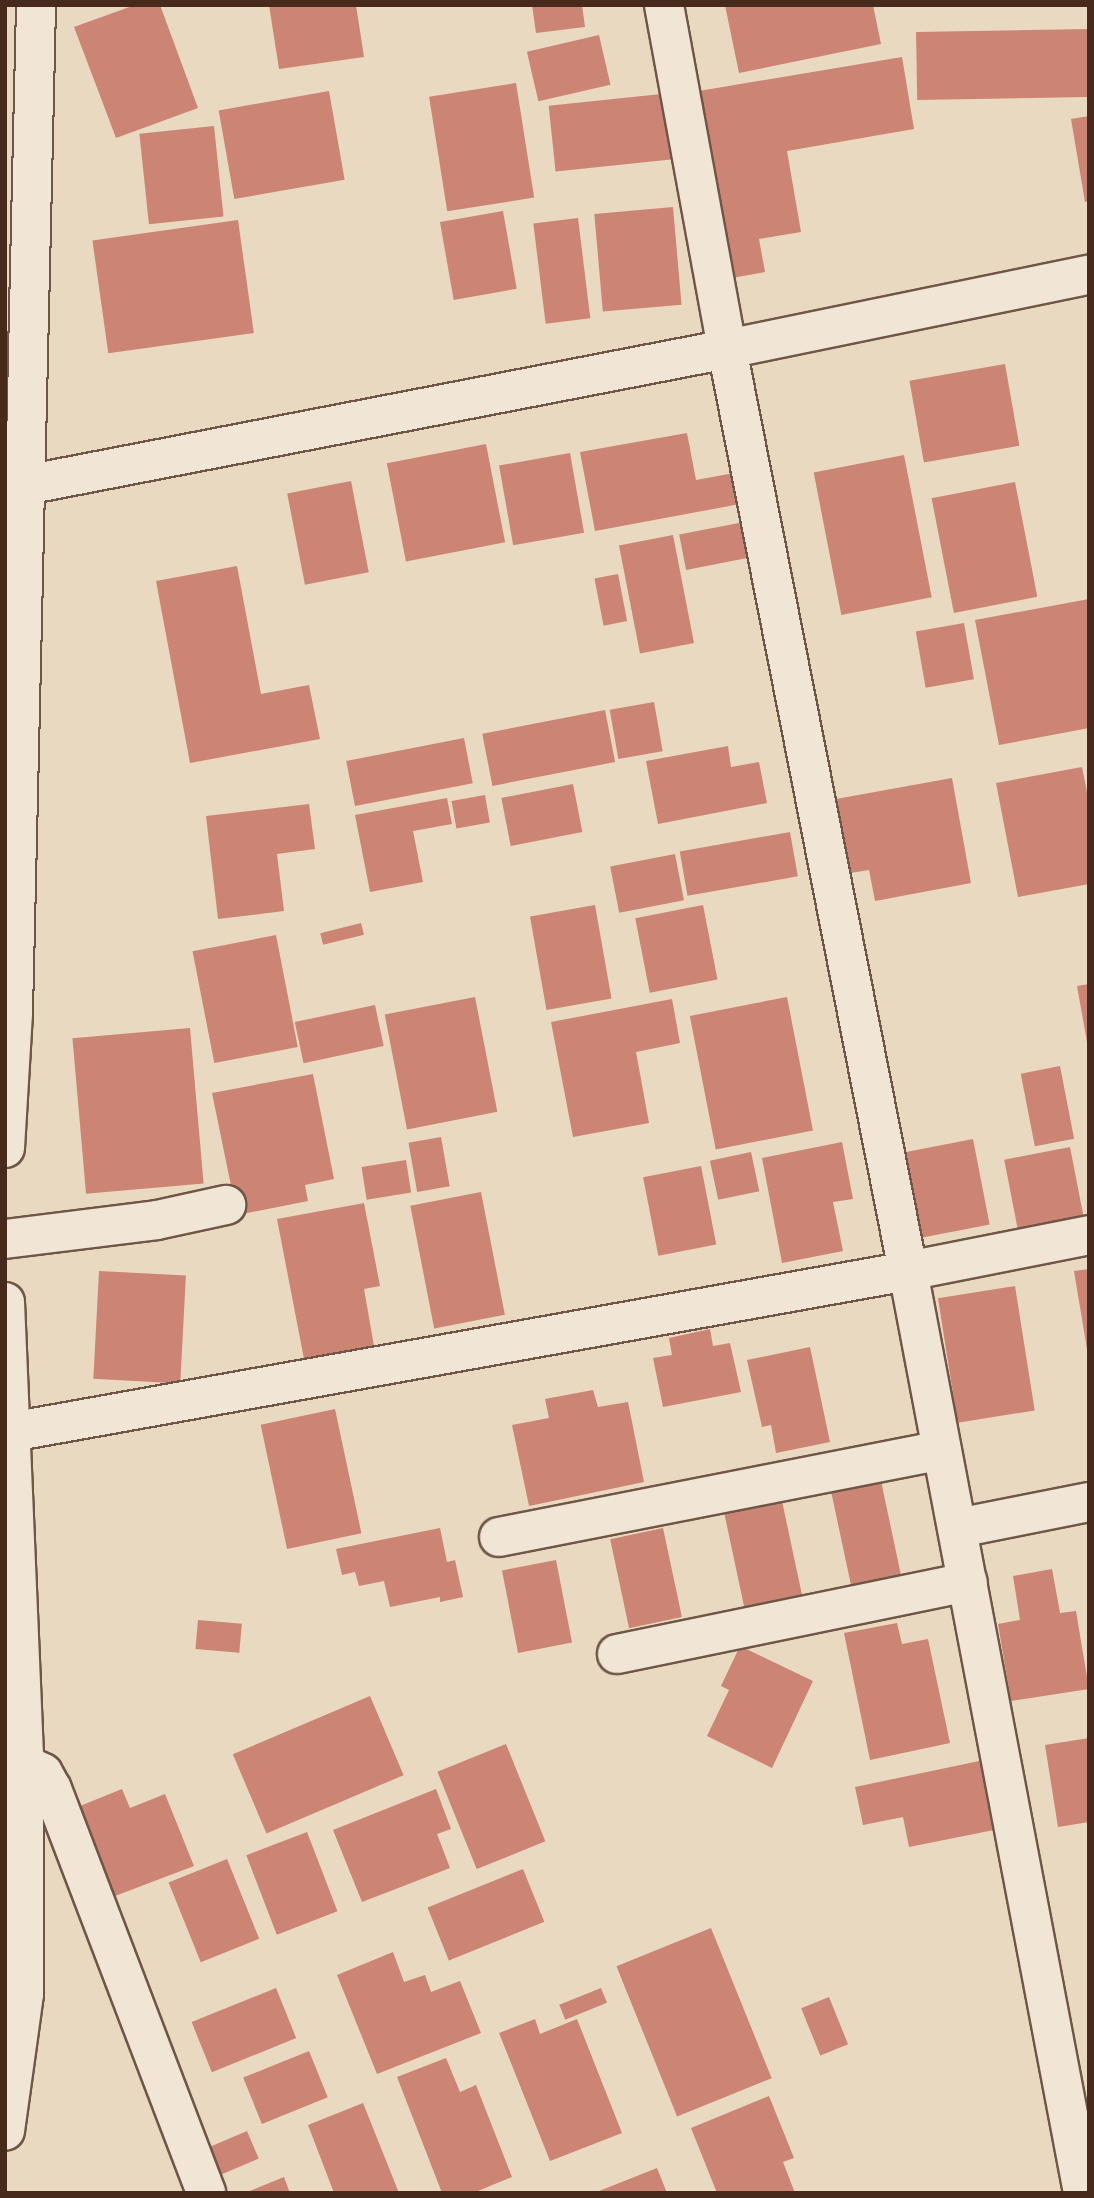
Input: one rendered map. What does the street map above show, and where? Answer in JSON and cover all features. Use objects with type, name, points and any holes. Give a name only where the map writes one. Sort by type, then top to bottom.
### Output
[{"type":"street","points":[[5,1148],[13,1012],[15,488],[36,5]]},
{"type":"street","points":[[664,5],[727,349],[943,1450],[1083,2193]]},
{"type":"street","points":[[15,488],[727,349],[1089,275]]},
{"type":"street","points":[[5,1239],[157,1220],[226,1205]]},
{"type":"street","points":[[11,1432],[908,1271],[1089,1235]]},
{"type":"street","points":[[5,1302],[23,1764],[24,1994],[5,2131]]},
{"type":"street","points":[[499,1537],[943,1450]]},
{"type":"street","points":[[958,1528],[1089,1502]]},
{"type":"street","points":[[617,1654],[968,1582]]},
{"type":"street","points":[[23,1764],[43,1773],[52,1789],[206,2193]]},
{"type":"building","points":[[135,5],[160,5],[198,108],[116,138],[74,27]]},
{"type":"building","points":[[269,5],[356,5],[364,57],[279,69]]},
{"type":"building","points":[[532,5],[582,5],[585,27],[536,33]]},
{"type":"building","points":[[725,5],[873,5],[881,44],[739,73]]},
{"type":"building","points":[[1088,29],[1089,97],[917,100],[916,32]]},
{"type":"building","points":[[599,35],[610,85],[538,101],[527,52]]},
{"type":"building","points":[[902,57],[914,129],[787,151],[801,232],[759,239],[765,272],[732,278],[699,91]]},
{"type":"building","points":[[516,83],[534,198],[447,211],[429,97]]},
{"type":"building","points":[[329,91],[345,180],[234,199],[219,110]]},
{"type":"building","points":[[671,93],[678,159],[556,171],[549,106]]},
{"type":"building","points":[[1089,116],[1089,201],[1085,202],[1071,119]]},
{"type":"building","points":[[214,126],[224,217],[149,224],[139,134]]},
{"type":"building","points":[[673,207],[682,305],[603,312],[594,214]]},
{"type":"building","points":[[503,211],[517,289],[454,300],[440,222]]},
{"type":"building","points":[[578,218],[590,318],[546,324],[533,223]]},
{"type":"building","points":[[238,220],[254,333],[108,353],[92,240]]},
{"type":"building","points":[[1005,364],[1019,446],[924,463],[909,381]]},
{"type":"building","points":[[687,433],[696,480],[734,473],[740,504],[595,531],[580,452]]},
{"type":"building","points":[[486,444],[505,542],[406,561],[387,463]]},
{"type":"building","points":[[570,453],[584,533],[513,545],[499,466]]},
{"type":"building","points":[[904,455],[932,597],[841,615],[814,473]]},
{"type":"building","points":[[351,481],[369,572],[305,585],[287,493]]},
{"type":"building","points":[[1015,482],[1037,597],[954,613],[932,498]]},
{"type":"building","points":[[744,522],[751,557],[686,570],[679,535]]},
{"type":"building","points":[[673,535],[694,643],[640,653],[619,545]]},
{"type":"building","points":[[237,566],[261,694],[309,685],[320,739],[190,763],[156,581]]},
{"type":"building","points":[[618,574],[627,621],[604,626],[594,579]]},
{"type":"building","points":[[1089,599],[1089,728],[999,745],[975,620]]},
{"type":"building","points":[[964,623],[974,679],[926,688],[916,632]]},
{"type":"building","points":[[654,702],[663,751],[618,759],[610,710]]},
{"type":"building","points":[[605,710],[615,762],[492,786],[482,734]]},
{"type":"building","points":[[464,738],[473,783],[355,806],[346,761]]},
{"type":"building","points":[[728,746],[731,767],[759,762],[767,803],[658,824],[646,761]]},
{"type":"building","points":[[1082,767],[1089,802],[1089,884],[1018,897],[996,783]]},
{"type":"building","points":[[952,778],[971,883],[875,901],[869,870],[850,873],[836,799]]},
{"type":"building","points":[[573,784],[582,832],[511,846],[501,798]]},
{"type":"building","points":[[485,795],[490,823],[456,828],[452,801]]},
{"type":"building","points":[[447,798],[452,824],[413,831],[423,882],[370,892],[355,815]]},
{"type":"building","points":[[309,804],[315,849],[277,854],[284,911],[218,919],[206,816]]},
{"type":"building","points":[[790,832],[798,876],[688,896],[680,851]]},
{"type":"building","points":[[675,854],[684,900],[619,913],[610,867]]},
{"type":"building","points":[[595,905],[611,999],[546,1010],[530,916]]},
{"type":"building","points":[[703,905],[718,980],[650,993],[635,918]]},
{"type":"building","points":[[361,923],[364,935],[323,945],[320,933]]},
{"type":"building","points":[[276,935],[298,1047],[214,1063],[193,951]]},
{"type":"building","points":[[1089,984],[1089,1042],[1087,1042],[1077,986]]},
{"type":"building","points":[[475,997],[497,1112],[407,1129],[385,1015]]},
{"type":"building","points":[[787,997],[813,1131],[716,1149],[690,1016]]},
{"type":"building","points":[[672,999],[680,1043],[636,1052],[649,1123],[573,1137],[551,1022]]},
{"type":"building","points":[[375,1005],[384,1046],[304,1063],[295,1022]]},
{"type":"building","points":[[190,1028],[204,1183],[86,1194],[72,1038]]},
{"type":"building","points":[[1060,1066],[1074,1139],[1035,1146],[1021,1074]]},
{"type":"building","points":[[313,1074],[334,1179],[305,1185],[308,1201],[237,1215],[212,1093]]},
{"type":"building","points":[[441,1137],[450,1186],[417,1192],[409,1143]]},
{"type":"building","points":[[973,1139],[990,1224],[919,1238],[902,1153]]},
{"type":"building","points":[[842,1142],[853,1199],[833,1202],[843,1251],[782,1263],[762,1158]]},
{"type":"building","points":[[1070,1147],[1085,1222],[1019,1234],[1004,1160]]},
{"type":"building","points":[[751,1152],[759,1191],[718,1200],[710,1161]]},
{"type":"building","points":[[406,1160],[411,1193],[367,1200],[362,1167]]},
{"type":"building","points":[[701,1166],[716,1245],[658,1256],[643,1177]]},
{"type":"building","points":[[481,1192],[505,1315],[434,1328],[410,1206]]},
{"type":"building","points":[[364,1203],[380,1286],[364,1289],[374,1346],[304,1359],[277,1219]]},
{"type":"building","points":[[1089,1269],[1089,1349],[1087,1349],[1074,1271]]},
{"type":"building","points":[[99,1271],[186,1276],[180,1383],[93,1379]]},
{"type":"building","points":[[1015,1286],[1035,1410],[958,1423],[938,1298]]},
{"type":"building","points":[[710,1329],[713,1346],[730,1343],[741,1392],[663,1407],[653,1358],[672,1355],[669,1338]]},
{"type":"building","points":[[810,1347],[830,1442],[776,1453],[771,1425],[762,1427],[747,1360]]},
{"type":"building","points":[[593,1390],[598,1407],[628,1402],[644,1482],[529,1506],[512,1425],[549,1418],[545,1399]]},
{"type":"building","points":[[335,1409],[361,1533],[287,1549],[261,1425]]},
{"type":"building","points":[[881,1481],[901,1576],[851,1586],[831,1492]]},
{"type":"building","points":[[782,1501],[802,1597],[745,1609],[724,1513]]},
{"type":"building","points":[[440,1528],[447,1562],[455,1560],[463,1597],[440,1602],[440,1597],[390,1607],[384,1581],[359,1586],[355,1572],[342,1575],[336,1549]]},
{"type":"building","points":[[663,1528],[682,1617],[629,1628],[610,1539]]},
{"type":"building","points":[[556,1560],[572,1642],[518,1653],[502,1570]]},
{"type":"building","points":[[1052,1569],[1060,1613],[1076,1611],[1089,1689],[1011,1701],[998,1624],[1020,1620],[1013,1576]]},
{"type":"building","points":[[198,1620],[242,1624],[239,1653],[195,1649]]},
{"type":"building","points":[[897,1623],[902,1644],[928,1639],[950,1743],[870,1760],[844,1633]]},
{"type":"building","points":[[740,1646],[813,1681],[772,1768],[707,1736],[729,1690],[721,1686]]},
{"type":"building","points":[[370,1696],[404,1775],[266,1833],[233,1754]]},
{"type":"building","points":[[1089,1738],[1089,1822],[1058,1827],[1045,1745]]},
{"type":"building","points":[[506,1744],[545,1841],[477,1869],[437,1772]]},
{"type":"building","points":[[984,1760],[999,1829],[909,1847],[903,1817],[863,1825],[855,1787]]},
{"type":"building","points":[[122,1789],[130,1808],[165,1794],[194,1866],[115,1896],[80,1806]]},
{"type":"building","points":[[436,1789],[451,1829],[437,1834],[450,1868],[362,1902],[333,1830]]},
{"type":"building","points":[[307,1832],[337,1911],[277,1935],[246,1855]]},
{"type":"building","points":[[227,1859],[259,1939],[201,1962],[169,1883]]},
{"type":"building","points":[[523,1869],[544,1922],[449,1960],[428,1908]]},
{"type":"building","points":[[711,1928],[772,2078],[677,2116],[616,1966]]},
{"type":"building","points":[[393,1952],[404,1982],[425,1975],[431,1992],[460,1981],[481,2033],[377,2074],[337,1975]]},
{"type":"building","points":[[276,1988],[296,2038],[212,2072],[192,2022]]},
{"type":"building","points":[[601,1988],[607,2003],[565,2020],[559,2005]]},
{"type":"building","points":[[829,1997],[848,2044],[820,2056],[801,2008]]},
{"type":"building","points":[[535,2019],[540,2034],[577,2019],[622,2133],[550,2161],[499,2033]]},
{"type":"building","points":[[309,2051],[328,2097],[262,2124],[243,2078]]},
{"type":"building","points":[[446,2058],[460,2092],[476,2085],[512,2177],[473,2193],[442,2193],[397,2077]]},
{"type":"building","points":[[769,2096],[794,2158],[783,2162],[795,2193],[717,2193],[691,2128]]},
{"type":"building","points":[[363,2103],[399,2193],[334,2193],[308,2125]]},
{"type":"building","points":[[247,2131],[259,2159],[214,2178],[202,2150]]},
{"type":"building","points":[[657,2168],[667,2193],[594,2193]]},
{"type":"building","points":[[284,2177],[290,2193],[245,2193]]}]
